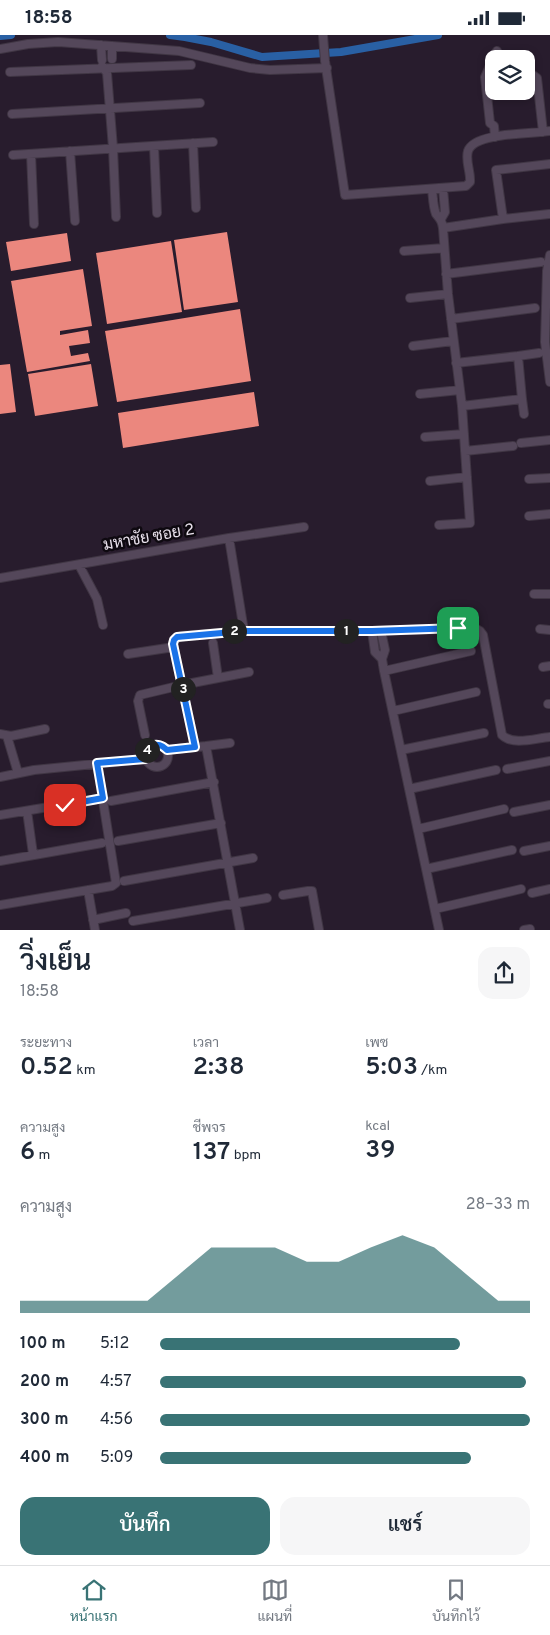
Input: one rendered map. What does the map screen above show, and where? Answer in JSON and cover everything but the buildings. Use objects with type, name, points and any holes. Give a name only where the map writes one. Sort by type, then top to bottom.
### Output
[{"type":"street","points":[[323,35],[345,195],[466,186],[470,182],[467,156],[469,147],[482,139],[547,132],[537,79],[535,77]]},
{"type":"street","points":[[0,49],[28,44],[101,45],[179,51],[250,68],[270,70],[326,65]]},
{"type":"street","points":[[101,45],[107,65],[116,217]]},
{"type":"street","points":[[107,65],[112,46]]},
{"type":"street","points":[[10,72],[107,65],[191,65]]},
{"type":"street","points":[[482,139],[490,123],[488,100]]},
{"type":"street","points":[[12,114],[200,103]]},
{"type":"street","points":[[490,123],[494,126],[495,137]]},
{"type":"street","points":[[13,155],[213,142]]},
{"type":"street","points":[[193,143],[196,208]]},
{"type":"street","points":[[154,146],[156,213]]},
{"type":"street","points":[[70,151],[75,221]]},
{"type":"street","points":[[31,154],[34,224]]},
{"type":"street","points":[[502,219],[496,171],[550,163]]},
{"type":"street","points":[[441,219],[445,212],[443,188]]},
{"type":"street","points":[[432,189],[437,214],[441,219],[443,228],[453,341],[462,406],[470,523],[438,525]]},
{"type":"street","points":[[443,228],[549,214]]},
{"type":"street","points":[[404,251],[444,248]]},
{"type":"street","points":[[550,255],[548,306],[550,380]]},
{"type":"street","points":[[446,274],[541,262]]},
{"type":"street","points":[[410,298],[448,294]]},
{"type":"street","points":[[451,319],[535,308]]},
{"type":"street","points":[[413,346],[453,341]]},
{"type":"street","points":[[456,363],[540,353]]},
{"type":"street","points":[[518,356],[524,414]]},
{"type":"street","points":[[420,394],[460,390]]},
{"type":"street","points":[[462,406],[522,399]]},
{"type":"street","points":[[425,437],[464,434]]},
{"type":"street","points":[[465,451],[550,440]]},
{"type":"street","points":[[430,481],[467,477]]},
{"type":"street","points":[[529,479],[550,478]]},
{"type":"street","points":[[529,516],[550,515]]},
{"type":"street","name":"มหาชัย ซอย 2","points":[[0,578],[229,538],[304,527]]},
{"type":"street","points":[[229,538],[244,631]]},
{"type":"street","points":[[79,565],[97,599],[103,625]]},
{"type":"street","points":[[534,594],[550,594]]},
{"type":"street","points":[[195,747],[174,640],[181,636],[244,631],[381,631],[475,628],[480,631],[485,641],[502,735],[512,741],[550,737]]},
{"type":"street","points":[[540,629],[550,629]]},
{"type":"street","points":[[372,631],[375,652],[382,659]]},
{"type":"street","points":[[381,631],[385,651],[382,659],[384,671],[439,930]]},
{"type":"street","points":[[213,643],[218,677]]},
{"type":"street","points":[[128,654],[174,647]]},
{"type":"street","points":[[384,671],[471,651]]},
{"type":"street","points":[[145,735],[138,701],[140,695],[218,677],[249,672]]},
{"type":"street","points":[[393,711],[476,693]]},
{"type":"street","points":[[18,773],[3,735],[45,729]]},
{"type":"street","points":[[401,750],[484,733]]},
{"type":"street","points":[[167,750],[230,743]]},
{"type":"street","points":[[158,744],[167,750],[166,762],[159,767],[150,766],[145,759],[146,752],[150,746],[158,744]]},
{"type":"street","points":[[206,746],[240,930]]},
{"type":"street","points":[[0,777],[97,763],[145,759]]},
{"type":"street","points":[[507,769],[550,761]]},
{"type":"street","points":[[0,905],[88,890],[116,883],[107,800],[97,763]]},
{"type":"street","points":[[409,789],[496,770]]},
{"type":"street","points":[[0,815],[214,782]]},
{"type":"street","points":[[514,812],[550,805]]},
{"type":"street","points":[[418,829],[504,809]]},
{"type":"street","points":[[27,811],[33,854]]},
{"type":"street","points":[[118,841],[221,823]]},
{"type":"street","points":[[0,861],[102,843]]},
{"type":"street","points":[[524,851],[550,846]]},
{"type":"street","points":[[426,869],[512,850]]},
{"type":"street","points":[[124,881],[253,857]]},
{"type":"street","points":[[434,909],[521,889]]},
{"type":"street","points":[[532,893],[550,889]]},
{"type":"street","points":[[88,890],[93,920],[92,929]]},
{"type":"street","points":[[283,895],[312,891],[317,930]]},
{"type":"street","points":[[133,921],[267,898]]},
{"type":"street","points":[[93,920],[126,913]]},
{"type":"waterway","points":[[0,36],[11,35]]},
{"type":"waterway","points":[[170,35],[211,42],[262,57],[341,52],[438,35]]},
{"type":"route","points":[[65,805],[103,798],[97,763],[145,759],[148,748],[158,744],[167,750],[195,747],[173,644],[177,637],[244,631],[372,631],[458,628]]}]
